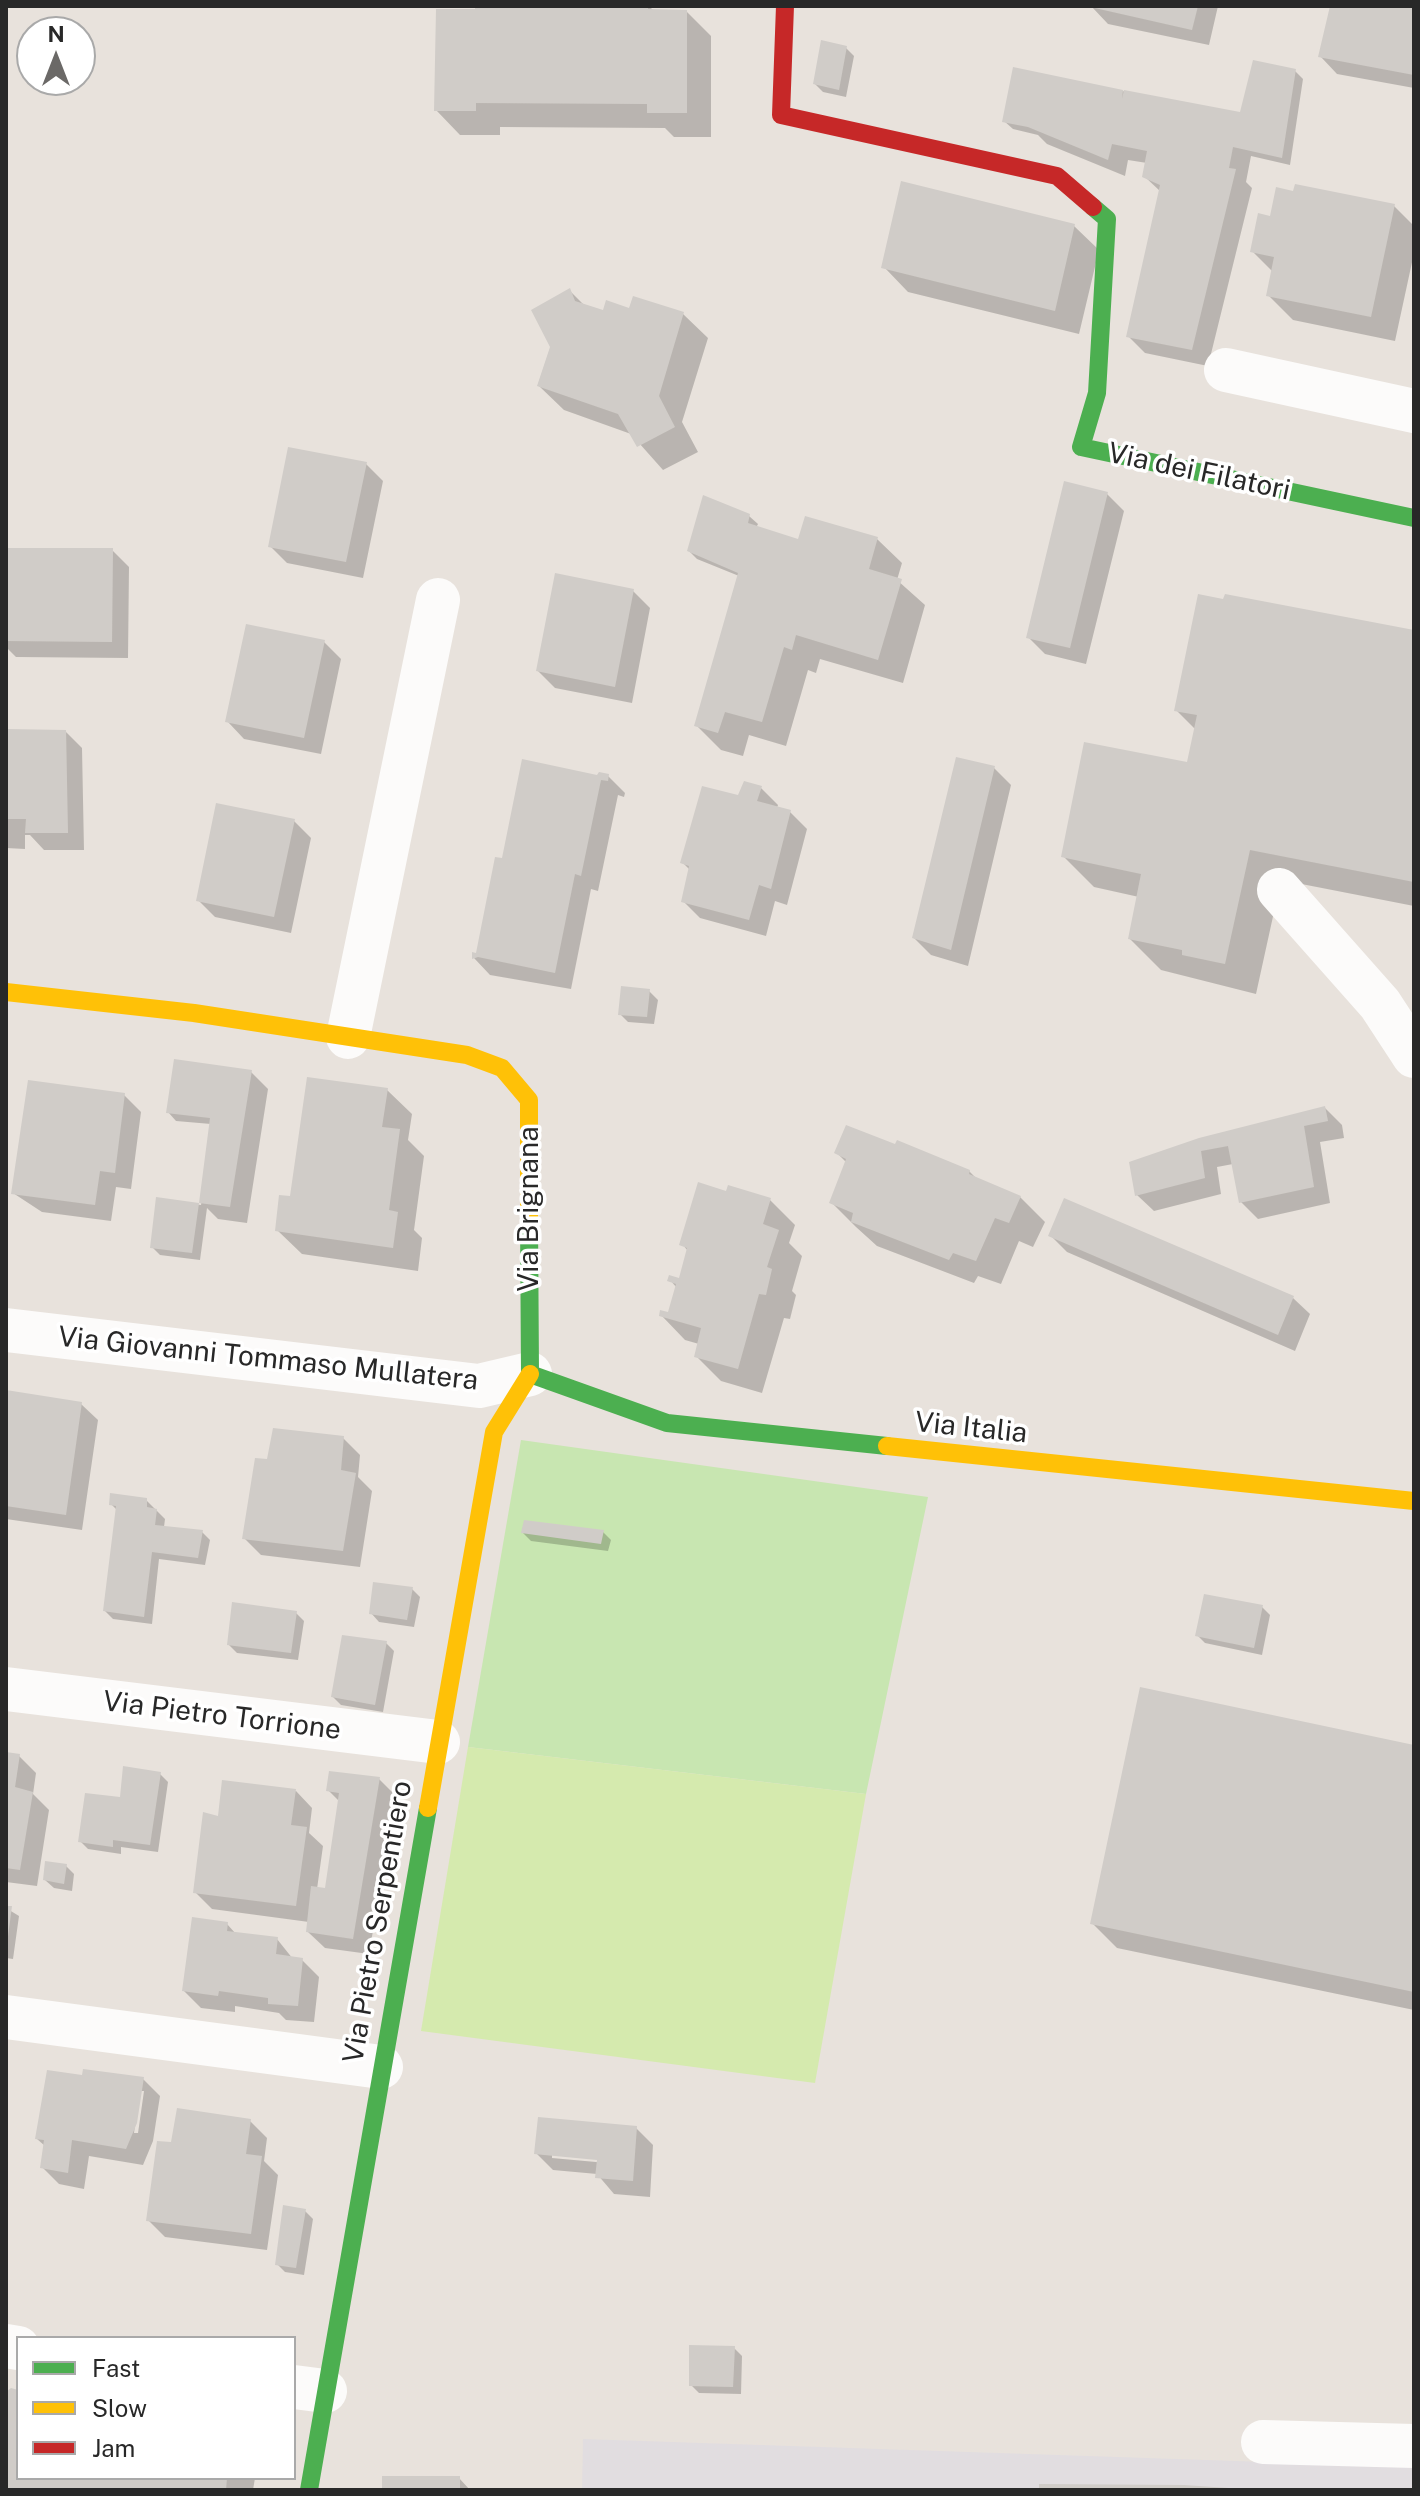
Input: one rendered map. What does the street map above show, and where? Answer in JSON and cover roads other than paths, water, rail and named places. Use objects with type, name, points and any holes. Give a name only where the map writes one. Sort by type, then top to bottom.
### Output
[{"type":"street","name":"Via dei Filatori","points":[[785,6],[781,115],[1057,176],[1107,219],[1097,393],[1081,447],[1414,518]]},
{"type":"street","points":[[1226,370],[1414,411]]},
{"type":"street","points":[[348,1037],[438,600]]},
{"type":"street","points":[[1279,890],[1380,1004],[1414,1056]]},
{"type":"street","name":"Via Brignana","points":[[6,992],[194,1013],[467,1055],[502,1068],[529,1100],[530,1374]]},
{"type":"street","name":"Via Giovanni Tommaso Mullatera","points":[[6,1330],[479,1386],[530,1374]]},
{"type":"street","name":"Via Italia","points":[[530,1374],[667,1423],[1414,1501]]},
{"type":"street","name":"Via Pietro Serpentiero","points":[[309,2490],[310,2389],[381,2067],[494,1432],[530,1374]]},
{"type":"street","name":"Via Pietro Torrione","points":[[6,1689],[438,1742]]},
{"type":"street","points":[[6,2017],[381,2067]]},
{"type":"street","points":[[1263,2442],[1414,2446]]}]
